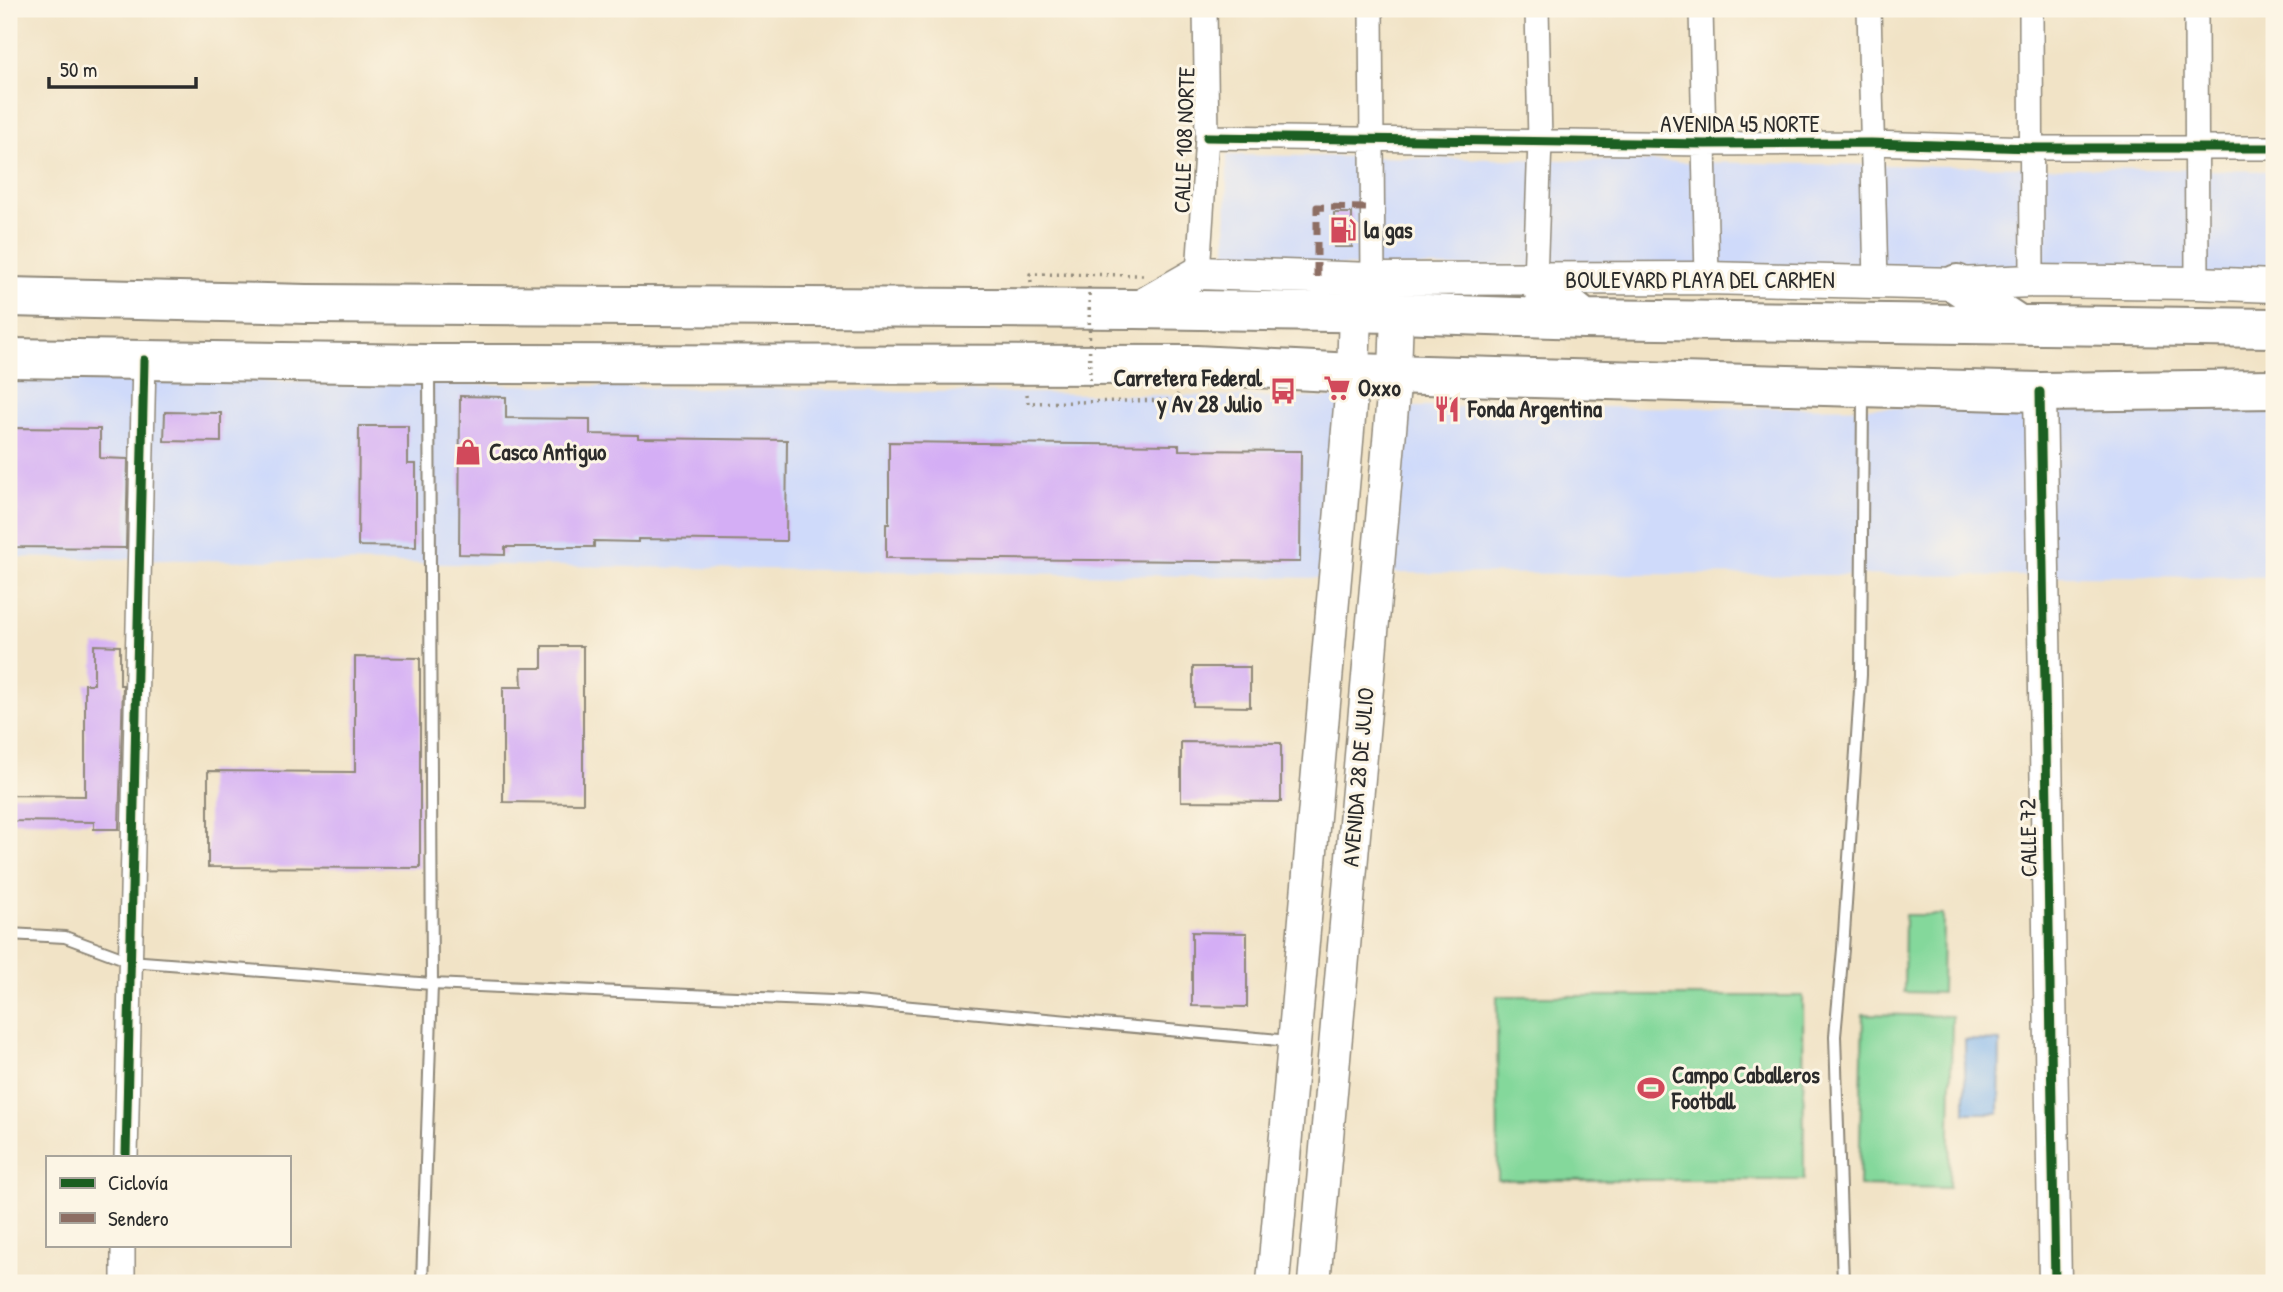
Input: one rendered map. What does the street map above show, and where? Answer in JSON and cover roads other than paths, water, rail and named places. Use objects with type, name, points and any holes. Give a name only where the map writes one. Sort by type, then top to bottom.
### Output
[{"type":"highway","points":[[1535,280],[1584,319]]},
{"type":"highway","points":[[1957,284],[2016,323]]},
{"type":"highway","points":[[9,297],[293,303],[1135,309],[1584,319],[2274,328]]},
{"type":"highway","points":[[519,364],[528,355],[534,342],[535,329],[531,316],[523,305]]},
{"type":"highway","points":[[9,358],[429,364],[1196,365],[1353,373],[2040,392],[2274,389]]},
{"type":"main road","name":"BOULEVARD PLAYA DEL CARMEN","points":[[1198,273],[1373,279],[1707,278],[1957,284],[2032,281],[2274,286]]},
{"type":"main road","points":[[1135,309],[1198,273]]},
{"type":"main road","name":"AVENIDA 28 DE JULIO","points":[[1273,1283],[1353,373],[1355,313]]},
{"type":"main road","name":"AVENIDA 28 DE JULIO","points":[[1314,1283],[1395,374],[1397,313]]},
{"type":"main road","name":"CALLE 72","points":[[2040,392],[2055,1283]]},
{"type":"main road","points":[[1280,1196],[1287,1189],[1303,1186],[1310,1188],[1322,1199]]},
{"type":"street","name":"CALLE 108 NORTE","points":[[1198,273],[1207,137],[1205,9]]},
{"type":"street","points":[[1355,313],[1373,279],[1371,9]]},
{"type":"street","points":[[1535,280],[1540,141],[1537,9]]},
{"type":"street","points":[[1701,9],[1707,278]]},
{"type":"street","points":[[1869,9],[1876,281]]},
{"type":"street","points":[[2031,9],[2032,281]]},
{"type":"street","points":[[2196,9],[2197,283]]},
{"type":"street","name":"AVENIDA 45 NORTE","points":[[1207,137],[1705,144],[1871,143],[2197,150],[2274,148]]},
{"type":"street","points":[[1373,279],[1397,313]]},
{"type":"street","points":[[125,1156],[144,360]]},
{"type":"street","points":[[123,1283],[124,1246]]},
{"type":"lane","points":[[422,1283],[432,984],[429,364]]},
{"type":"lane","points":[[1843,1283],[1835,1036],[1861,675],[1863,387]]},
{"type":"lane","points":[[9,934],[65,937],[130,961],[432,984],[857,1002],[1295,1041]]},
{"type":"water","points":[[1965,1040],[2000,1041],[1999,1113],[1965,1113]]},
{"type":"place","name":"la gas","points":[[1343,230]]},
{"type":"place","name":"Oxxo","points":[[1337,388]]},
{"type":"place","name":"Carretera Federal y Av 28 Julio","points":[[1283,391]]},
{"type":"place","name":"Fonda Argentina","points":[[1447,409]]},
{"type":"place","name":"Casco Antiguo","points":[[468,452]]},
{"type":"place","name":"Campo Caballeros Football","points":[[1651,1088]]}]
